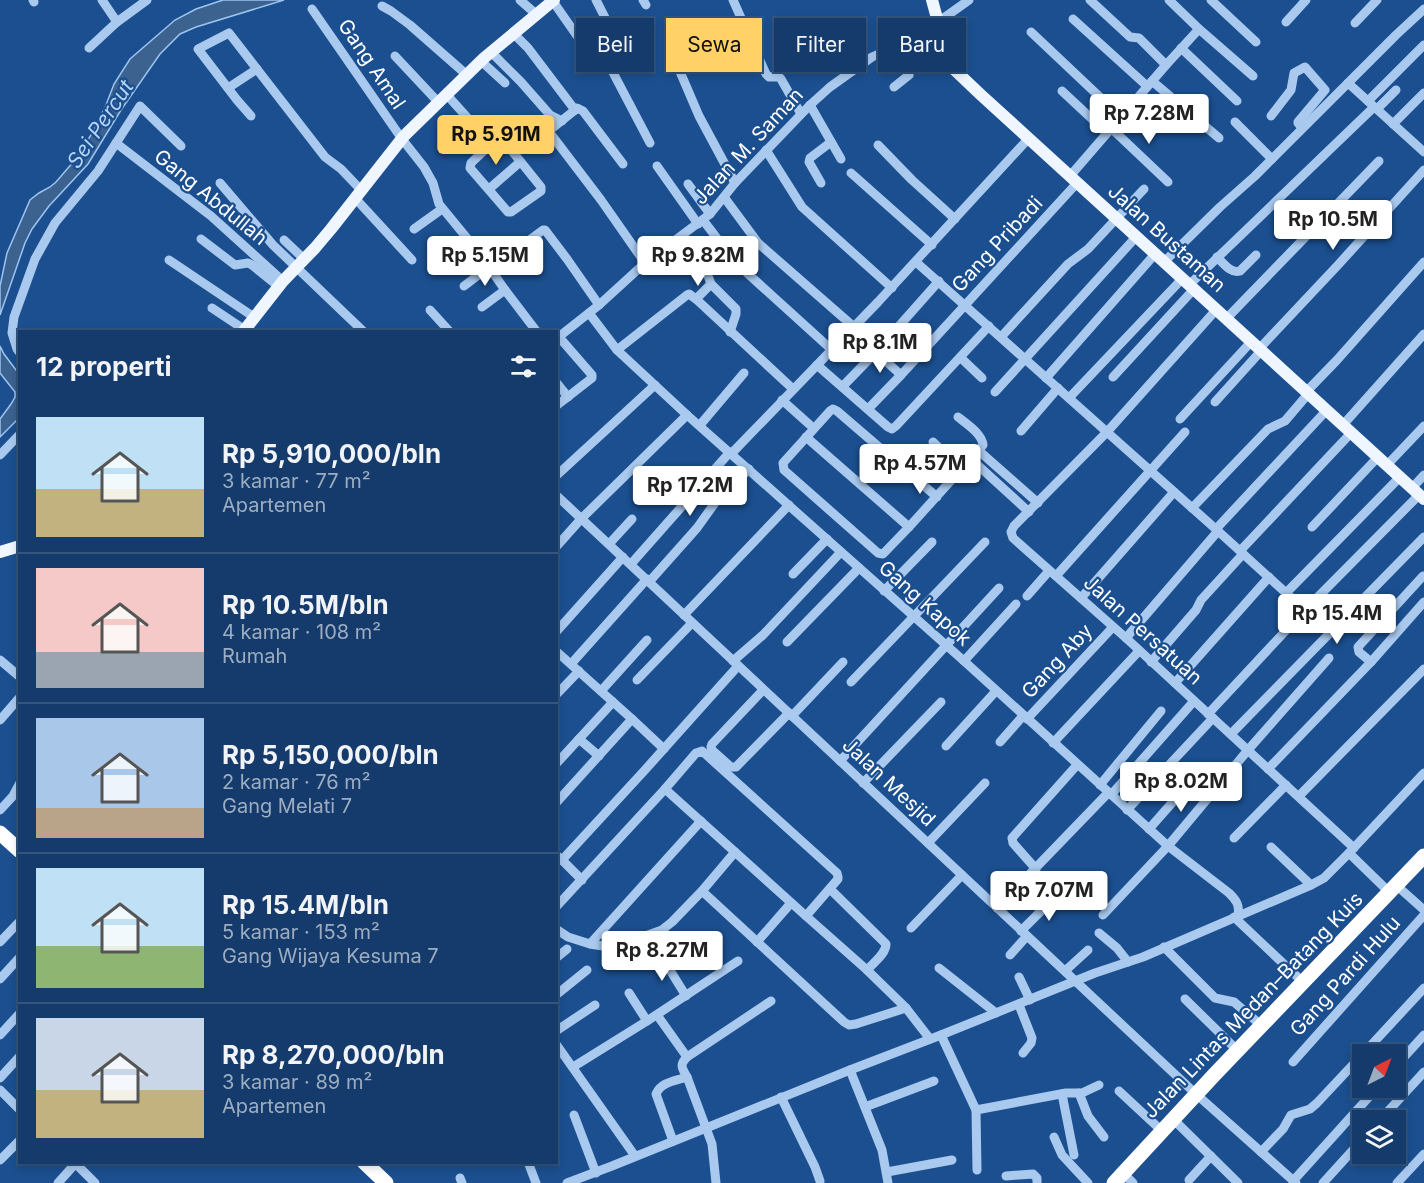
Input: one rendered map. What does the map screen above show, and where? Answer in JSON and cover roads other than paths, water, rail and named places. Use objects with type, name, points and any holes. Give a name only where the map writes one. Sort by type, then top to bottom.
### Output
[{"type":"highway","points":[[0,833],[18,849]]},
{"type":"highway","name":"Jalan Lintas Medan–Batang Kuis","points":[[1123,1180],[1162,1131],[1196,1094],[1424,856]]},
{"type":"highway","points":[[366,1164],[379,1180]]},
{"type":"main road","points":[[245,330],[280,283],[331,229],[402,139],[486,57],[553,0]]},
{"type":"main road","points":[[933,0],[937,18]]},
{"type":"main road","name":"Jalan Bustaman","points":[[958,72],[1221,314],[1244,327],[1257,348],[1418,494]]},
{"type":"main road","points":[[0,552],[18,547]]},
{"type":"street","points":[[102,0],[117,22]]},
{"type":"street","points":[[520,0],[536,14]]},
{"type":"street","points":[[553,0],[596,63],[599,65],[608,63],[650,143]]},
{"type":"street","points":[[596,0],[605,18]]},
{"type":"street","points":[[733,0],[766,74],[769,77],[781,79],[801,114]]},
{"type":"street","points":[[944,18],[969,0]]},
{"type":"street","points":[[1090,0],[1130,37],[1139,38],[1166,65]]},
{"type":"street","points":[[1169,0],[1253,76]]},
{"type":"street","points":[[1211,0],[1256,42]]},
{"type":"street","points":[[1286,22],[1306,0]]},
{"type":"street","points":[[1355,23],[1377,0]]},
{"type":"street","points":[[89,48],[142,1]]},
{"type":"street","points":[[381,6],[410,25],[467,75]]},
{"type":"street","name":"Gang Amal","points":[[312,9],[424,167],[433,183],[442,209]]},
{"type":"street","points":[[1046,378],[1160,258],[1272,159],[1424,9]]},
{"type":"street","points":[[1073,19],[1149,84],[1219,138]]},
{"type":"street","name":"Gang Pribadi","points":[[868,409],[965,305],[1074,179],[1109,131],[1199,29]]},
{"type":"street","points":[[1032,32],[1121,117]]},
{"type":"street","points":[[251,116],[198,49],[229,33],[325,157],[341,169],[358,194],[412,260]]},
{"type":"street","points":[[513,33],[528,48],[575,110]]},
{"type":"street","points":[[1069,398],[1373,106],[1424,45]]},
{"type":"street","points":[[1181,48],[1237,101]]},
{"type":"street","name":"Jalan M. Saman","points":[[558,338],[645,263],[704,220],[735,183],[810,105],[830,87],[878,54]]},
{"type":"street","points":[[395,56],[491,144]]},
{"type":"street","points":[[486,57],[505,83]]},
{"type":"street","points":[[486,57],[521,82],[550,115],[562,121]]},
{"type":"street","points":[[1271,116],[1291,90],[1294,73],[1305,68],[1325,90],[1298,122],[1302,128]]},
{"type":"street","points":[[228,88],[257,69]]},
{"type":"street","points":[[680,72],[699,116],[735,183]]},
{"type":"street","points":[[894,87],[909,75],[907,72]]},
{"type":"street","points":[[1348,83],[1424,152]]},
{"type":"street","points":[[1373,106],[1396,90]]},
{"type":"street","points":[[1062,91],[1168,182]]},
{"type":"street","points":[[1393,124],[1424,93]]},
{"type":"street","points":[[810,105],[841,159]]},
{"type":"street","points":[[18,351],[12,333],[14,317],[35,259],[56,223],[98,171],[140,106],[181,146]]},
{"type":"street","points":[[623,164],[583,111],[577,108],[550,130],[645,263]]},
{"type":"street","points":[[1235,122],[1272,159]]},
{"type":"street","points":[[558,630],[892,288],[1029,138]]},
{"type":"street","points":[[502,139],[541,186],[541,191],[511,212],[508,212],[470,166],[491,144],[502,139]]},
{"type":"street","points":[[821,183],[809,162],[810,158],[831,142]]},
{"type":"street","name":"Gang Abdullah","points":[[116,143],[211,216],[280,283]]},
{"type":"street","points":[[878,145],[955,219]]},
{"type":"street","points":[[766,150],[802,207],[892,288]]},
{"type":"street","name":"Jalan Persatuan","points":[[1379,161],[1221,314],[1014,526],[1011,532],[1012,538],[1126,638],[1299,796],[1393,889],[1424,913]]},
{"type":"street","points":[[489,189],[520,162]]},
{"type":"street","points":[[657,166],[704,220],[735,262],[832,350]]},
{"type":"street","points":[[1180,419],[1257,348],[1338,265],[1424,170]]},
{"type":"street","points":[[851,173],[932,245]]},
{"type":"street","points":[[220,183],[273,245],[300,263]]},
{"type":"street","points":[[688,184],[704,220]]},
{"type":"street","points":[[1001,337],[1068,264],[1088,249],[1144,189]]},
{"type":"street","points":[[724,197],[758,243],[854,327]]},
{"type":"street","points":[[414,229],[442,209],[480,254],[535,330]]},
{"type":"street","points":[[524,244],[545,230],[599,304]]},
{"type":"street","points":[[681,237],[707,273],[711,284],[736,309],[730,332]]},
{"type":"street","points":[[995,392],[1136,237]]},
{"type":"street","points":[[201,239],[235,265],[248,262],[280,283]]},
{"type":"street","points":[[284,240],[300,263],[362,330]]},
{"type":"street","points":[[1217,257],[1232,271],[1237,272],[1256,255]]},
{"type":"street","points":[[169,260],[255,317]]},
{"type":"street","points":[[916,261],[1330,633]]},
{"type":"street","points":[[1192,508],[1268,429],[1285,421],[1307,393],[1424,262]]},
{"type":"street","points":[[464,286],[489,267]]},
{"type":"street","points":[[843,386],[939,281]]},
{"type":"street","points":[[696,299],[711,284]]},
{"type":"street","points":[[1113,377],[1188,284]]},
{"type":"street","points":[[482,307],[505,290]]},
{"type":"street","points":[[617,350],[687,295],[691,295],[793,389]]},
{"type":"street","points":[[212,308],[243,330]]},
{"type":"street","points":[[430,310],[448,330]]},
{"type":"street","name":"Gang Kapok","points":[[589,313],[617,350],[687,415],[964,661],[1127,810],[1168,846],[1229,893],[1239,909],[1236,916],[1304,983]]},
{"type":"street","points":[[817,365],[888,427],[894,428],[989,326]]},
{"type":"street","points":[[1151,662],[1424,334]]},
{"type":"street","points":[[558,338],[592,375],[592,378],[558,404]]},
{"type":"street","points":[[1215,402],[1257,348]]},
{"type":"street","points":[[876,352],[901,375]]},
{"type":"street","points":[[961,358],[982,378]]},
{"type":"street","points":[[700,425],[744,373]]},
{"type":"street","points":[[558,384],[568,397]]},
{"type":"street","points":[[558,474],[655,385]]},
{"type":"street","points":[[1021,430],[1058,388]]},
{"type":"street","points":[[782,400],[810,425]]},
{"type":"street","points":[[937,497],[833,410],[783,463],[784,470],[878,553],[885,553],[909,528],[979,451],[983,445],[983,440],[958,417]]},
{"type":"street","points":[[1126,638],[1217,530],[1326,411]]},
{"type":"street","points":[[558,545],[581,519],[687,415]]},
{"type":"street","points":[[1312,527],[1424,426]]},
{"type":"street","points":[[1027,596],[1053,573],[1151,471],[1185,432]]},
{"type":"street","points":[[0,455],[18,436]]},
{"type":"street","points":[[806,437],[909,528]]},
{"type":"street","points":[[933,442],[962,469]]},
{"type":"street","points":[[979,451],[1038,503]]},
{"type":"street","points":[[971,459],[1029,512]]},
{"type":"street","points":[[558,692],[575,667],[648,580],[697,528],[717,500],[749,469]]},
{"type":"street","points":[[1127,810],[1305,610],[1418,494],[1424,475]]},
{"type":"street","points":[[999,485],[1007,476]]},
{"type":"street","points":[[1286,593],[1400,477]]},
{"type":"street","points":[[1081,598],[1174,492]]},
{"type":"street","name":"Jalan Mesjid","points":[[558,497],[1024,934],[1294,1182]]},
{"type":"street","points":[[684,615],[789,505]]},
{"type":"street","points":[[609,544],[632,519]]},
{"type":"street","points":[[1231,734],[1424,537]]},
{"type":"street","points":[[793,574],[827,539]]},
{"type":"street","points":[[884,591],[932,542]]},
{"type":"street","points":[[851,682],[985,542]]},
{"type":"street","points":[[582,880],[559,858],[664,749],[736,664],[840,552]]},
{"type":"street","points":[[786,642],[859,568]]},
{"type":"street","points":[[1371,662],[1359,652],[1358,647],[1423,576]]},
{"type":"street","points":[[1174,683],[1269,577]]},
{"type":"street","points":[[840,761],[999,588]]},
{"type":"street","points":[[1268,769],[1371,662],[1424,602]]},
{"type":"street","points":[[964,661],[1016,603]]},
{"type":"street","points":[[637,680],[692,622]]},
{"type":"street","name":"Gang Aby","points":[[1000,742],[1113,627]]},
{"type":"street","points":[[601,691],[647,640]]},
{"type":"street","points":[[1053,743],[1139,651]]},
{"type":"street","points":[[558,653],[664,749]]},
{"type":"street","points":[[1103,915],[1168,846],[1329,658]]},
{"type":"street","points":[[0,660],[18,675]]},
{"type":"street","points":[[763,690],[712,744],[712,750],[731,767],[736,767],[843,662]]},
{"type":"street","points":[[1299,796],[1424,669]]},
{"type":"street","points":[[946,746],[996,691]]},
{"type":"street","points":[[0,720],[18,699]]},
{"type":"street","points":[[997,908],[1110,794],[1194,701]]},
{"type":"street","points":[[558,762],[613,702]]},
{"type":"street","points":[[863,783],[941,702]]},
{"type":"street","points":[[1100,785],[1161,711]]},
{"type":"street","points":[[558,802],[632,719]]},
{"type":"street","points":[[579,739],[599,756]]},
{"type":"street","points":[[558,905],[700,751],[704,752],[837,873],[838,879],[806,916]]},
{"type":"street","points":[[1036,869],[1013,843],[1012,838],[1077,765]]},
{"type":"street","points":[[567,1183],[1128,962],[1311,885],[1324,878],[1424,773]]},
{"type":"street","points":[[1149,829],[1193,779]]},
{"type":"street","points":[[928,843],[985,783]]},
{"type":"street","points":[[1234,838],[1286,785]]},
{"type":"street","points":[[0,810],[18,787]]},
{"type":"street","points":[[665,789],[867,970],[906,1008],[930,1039]]},
{"type":"street","points":[[590,944],[701,821]]},
{"type":"street","points":[[1271,847],[1311,885]]},
{"type":"street","points":[[558,931],[565,936],[590,944],[613,947],[662,930],[702,891],[735,852]]},
{"type":"street","points":[[911,928],[962,875]]},
{"type":"street","points":[[830,889],[886,944],[884,952],[867,970]]},
{"type":"street","points":[[702,891],[847,1024],[856,1024],[906,1008]]},
{"type":"street","points":[[1010,955],[1024,934],[1057,895]]},
{"type":"street","points":[[757,942],[791,903]]},
{"type":"street","name":"Gang Pardi Hulu","points":[[1293,1062],[1424,913]]},
{"type":"street","points":[[0,942],[18,923]]},
{"type":"street","points":[[1099,933],[1117,948],[1128,962]]},
{"type":"street","points":[[1164,947],[1215,998],[1234,1002],[1262,1026]]},
{"type":"street","points":[[558,956],[567,949]]},
{"type":"street","points":[[1065,971],[1088,950]]},
{"type":"street","points":[[660,954],[686,996]]},
{"type":"street","points":[[0,979],[18,959]]},
{"type":"street","points":[[573,1068],[738,962]]},
{"type":"street","points":[[939,968],[996,1013]]},
{"type":"street","points":[[558,993],[587,970]]},
{"type":"street","points":[[1019,977],[1029,1000]]},
{"type":"street","points":[[1372,1044],[1424,988]]},
{"type":"street","points":[[630,993],[647,1022]]},
{"type":"street","points":[[1185,999],[1238,1051]]},
{"type":"street","points":[[717,1183],[713,1149],[707,1127],[681,1065],[687,1057],[771,1001]]},
{"type":"street","points":[[558,1030],[595,1005]]},
{"type":"street","points":[[1019,1005],[1032,1038],[1023,1053]]},
{"type":"street","points":[[0,1035],[18,1015]]},
{"type":"street","points":[[657,1015],[687,1057]]},
{"type":"street","points":[[941,1035],[976,1110],[977,1170]]},
{"type":"street","points":[[1406,1055],[1424,1035]]},
{"type":"street","points":[[558,1047],[635,1156]]},
{"type":"street","points":[[0,1078],[18,1058]]},
{"type":"street","points":[[1262,1152],[1291,1115],[1310,1109],[1352,1066]]},
{"type":"street","points":[[850,1070],[882,1150],[888,1183]]},
{"type":"street","points":[[1389,1110],[1424,1072]]},
{"type":"street","points":[[673,1141],[656,1094],[663,1085],[687,1077]]},
{"type":"street","points":[[865,1107],[934,1081]]},
{"type":"street","points":[[976,1110],[1085,1092],[1099,1085]]},
{"type":"street","points":[[0,1090],[18,1108]]},
{"type":"street","points":[[1119,1091],[1162,1131]]},
{"type":"street","points":[[1079,1093],[1088,1116],[1104,1137]]},
{"type":"street","points":[[1062,1094],[1074,1155]]},
{"type":"street","points":[[781,1097],[820,1181]]},
{"type":"street","points":[[1294,1182],[1368,1098]]},
{"type":"street","points":[[574,1115],[596,1173]]},
{"type":"street","points":[[1173,1119],[1238,1183]]},
{"type":"street","points":[[1054,1137],[1065,1157],[1088,1183]]},
{"type":"street","points":[[0,1160],[18,1142]]},
{"type":"street","points":[[1323,1183],[1352,1151]]},
{"type":"street","points":[[1397,1183],[1424,1154]]},
{"type":"street","points":[[1189,1180],[1211,1156]]},
{"type":"street","points":[[887,1172],[952,1160]]},
{"type":"street","points":[[57,1183],[74,1164]]},
{"type":"street","points":[[76,1164],[95,1183]]},
{"type":"street","points":[[529,1164],[536,1183]]},
{"type":"street","points":[[1006,1176],[1033,1174],[1037,1178],[1037,1183]]},
{"type":"water","name":"Sei Percut","points":[[223,0],[284,0],[196,27],[180,34],[160,54],[121,110],[88,164],[49,206],[32,229],[0,315],[0,286],[7,253],[30,200],[56,182],[74,161],[93,132],[114,84],[130,59],[175,20],[196,9]]},
{"type":"water","points":[[0,346],[18,373],[18,419],[0,437],[0,419],[15,397],[15,392],[0,373]]}]
